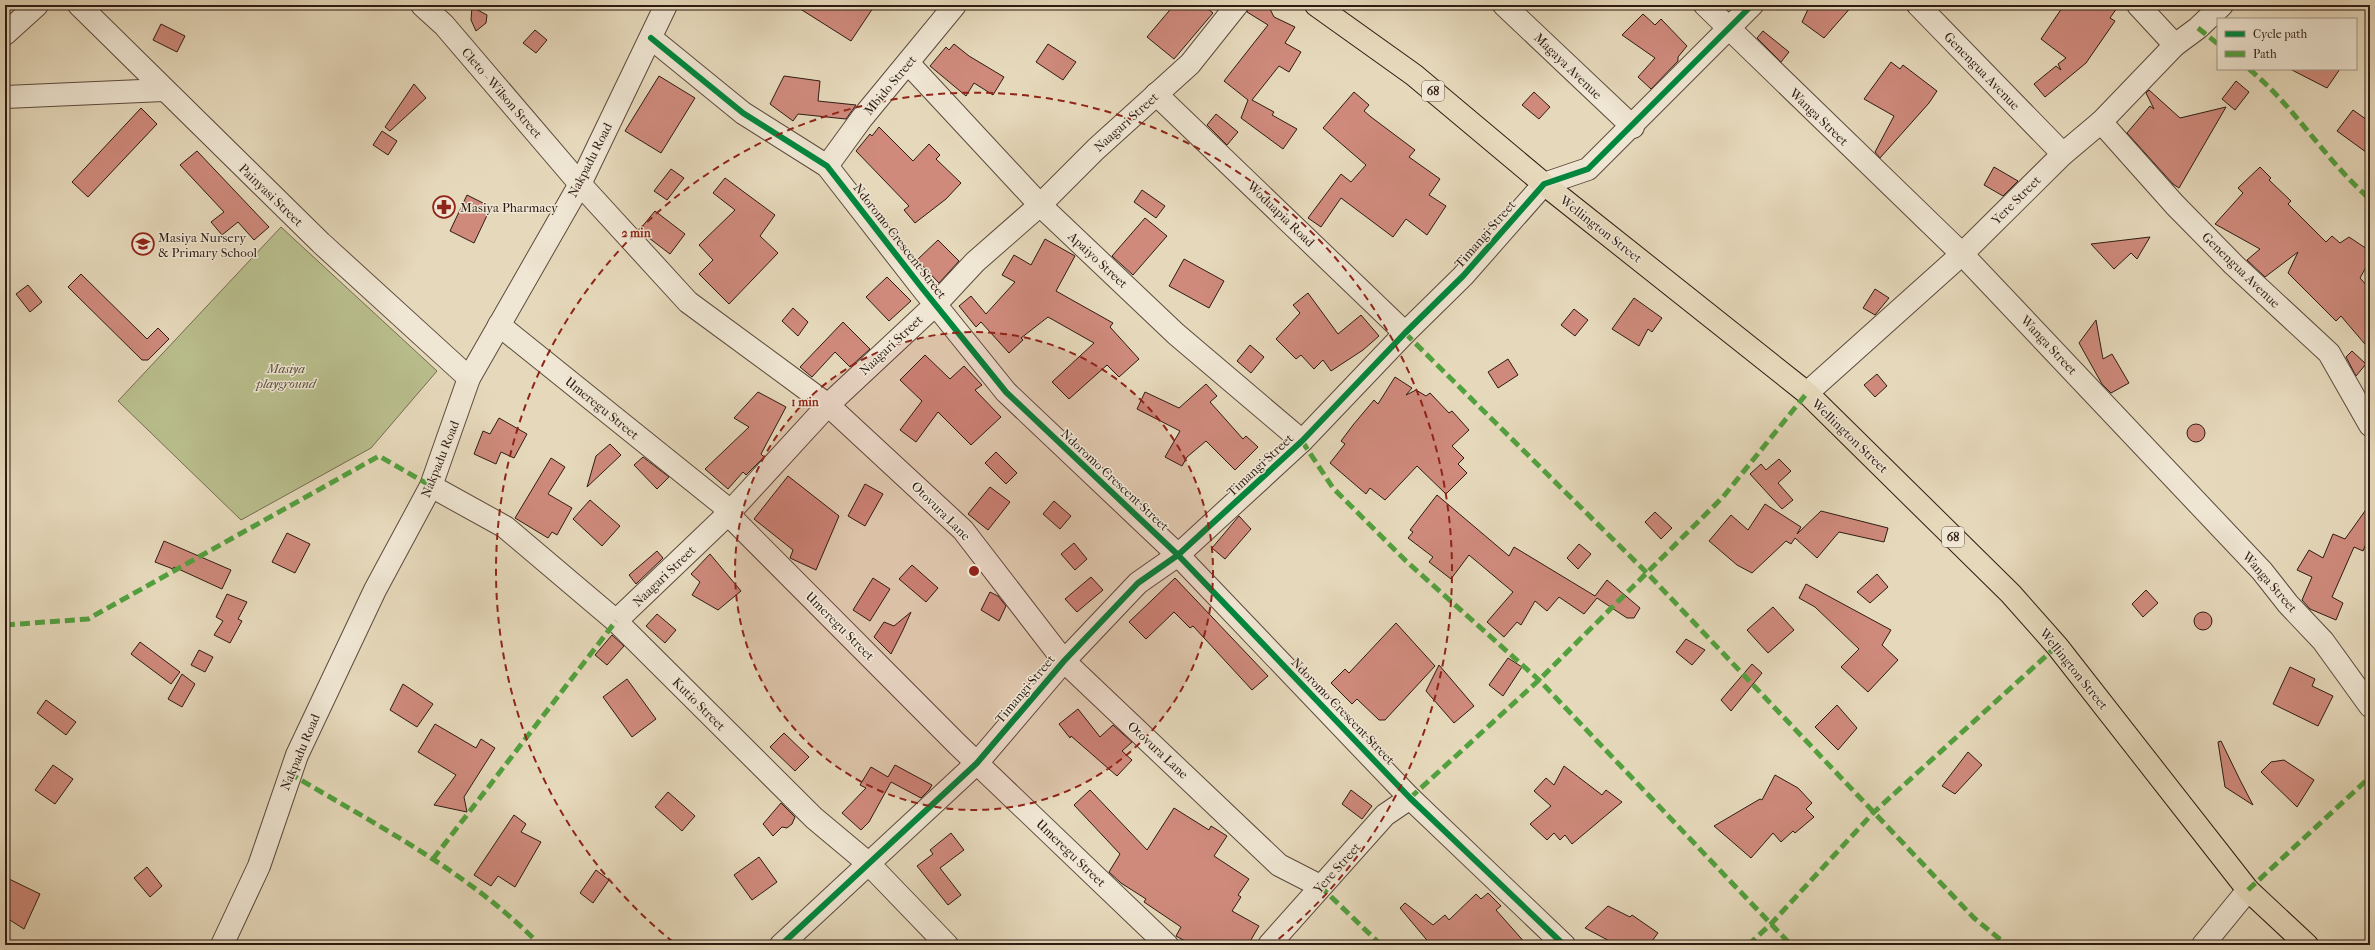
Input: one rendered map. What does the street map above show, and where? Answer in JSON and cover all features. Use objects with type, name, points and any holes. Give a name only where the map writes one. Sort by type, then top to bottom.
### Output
[{"type":"main road","name":"Wellington Street","points":[[1316,5],[1414,75],[1544,184],[1806,393],[2016,599],[2057,646],[2248,890],[2307,945]]},
{"type":"street","points":[[5,34],[37,5]]},
{"type":"street","name":"Painyasi Street","points":[[80,5],[164,90],[321,243],[469,378]]},
{"type":"street","name":"Cleto - Wilson Street","points":[[422,5],[444,25],[580,184]]},
{"type":"street","name":"Nakpadu Road","points":[[222,945],[259,866],[297,755],[375,590],[432,486],[469,378],[580,184],[666,5]]},
{"type":"street","name":"Mbido Street","points":[[827,166],[862,118],[909,64],[955,5]]},
{"type":"street","name":"Naagari Street","points":[[616,621],[728,514],[828,405],[935,304],[975,262],[1040,205],[1096,149],[1190,64],[1237,5]]},
{"type":"street","name":"Magaya Avenue","points":[[1504,5],[1632,127]]},
{"type":"street","name":"Wanga Street","points":[[1705,5],[1727,28],[1962,254],[2262,571],[2288,604],[2323,640],[2370,706]]},
{"type":"street","name":"Timangi Street","points":[[781,945],[977,763],[1064,661],[1138,583],[1178,555],[1302,441],[1405,333],[1463,276],[1544,184],[1588,169],[1632,127],[1727,28],[1752,5]]},
{"type":"street","name":"Genengua Avenue","points":[[1918,5],[2063,154]]},
{"type":"street","points":[[2138,5],[2175,45]]},
{"type":"street","name":"Yere Street","points":[[1806,393],[1962,254],[2063,154],[2101,122],[2175,45],[2222,5]]},
{"type":"street","name":"Ndoromo Crescent Street","points":[[651,38],[743,113],[827,166],[1006,392],[1178,555],[1410,798],[1564,945]]},
{"type":"street","name":"Apaiyo Street","points":[[909,64],[1040,205],[1176,334],[1302,441]]},
{"type":"street","points":[[5,97],[164,90]]},
{"type":"street","name":"Woduapia Road","points":[[1156,94],[1405,333]]},
{"type":"street","name":"Genengua Avenue","points":[[2101,122],[2180,211],[2234,265],[2329,353],[2370,425]]},
{"type":"street","name":"Otovura Lane","points":[[580,184],[688,302],[828,405],[963,530],[1064,661],[1279,865],[1320,886]]},
{"type":"street","name":"Umeregu Street","points":[[499,325],[722,504],[728,514],[977,763],[1167,945]]},
{"type":"street","name":"Kutio Street","points":[[432,486],[505,527],[616,621],[814,818],[869,864],[947,945]]},
{"type":"street","name":"Yere Street","points":[[1269,945],[1320,886],[1385,815],[1410,798]]},
{"type":"street","points":[[2203,945],[2248,890]]},
{"type":"green space","name":"Masiya playground","points":[[281,227],[437,371],[371,448],[241,520],[118,401]]},
{"type":"building","points":[[794,5],[875,5],[851,41]]},
{"type":"building","points":[[1174,5],[1203,5],[1213,13],[1174,59],[1147,37]]},
{"type":"building","points":[[1249,5],[1268,5],[1274,17],[1295,27],[1285,43],[1301,52],[1289,72],[1279,66],[1252,100],[1274,112],[1272,115],[1297,129],[1283,149],[1241,118],[1248,100],[1224,81],[1268,25],[1247,12]]},
{"type":"building","points":[[1810,5],[1853,5],[1824,38],[1802,22]]},
{"type":"building","points":[[2064,5],[2119,5],[2110,18],[2115,21],[2086,63],[2045,97],[2034,84],[2056,66],[2061,70],[2058,64],[2066,58],[2041,39]]},
{"type":"building","points":[[472,7],[487,15],[486,23],[476,31],[471,20]]},
{"type":"building","points":[[1643,14],[1655,25],[1661,19],[1687,46],[1678,57],[1678,61],[1651,89],[1638,77],[1655,58],[1622,35]]},
{"type":"building","points":[[161,24],[185,36],[177,52],[153,40]]},
{"type":"building","points":[[535,30],[547,40],[536,53],[523,43]]},
{"type":"building","points":[[1763,31],[1789,52],[1781,62],[1757,38]]},
{"type":"building","points":[[954,44],[969,56],[1004,77],[993,95],[974,83],[966,96],[930,66],[946,47],[949,50]]},
{"type":"building","points":[[1048,44],[1076,62],[1063,80],[1036,62]]},
{"type":"building","points":[[1891,62],[1900,69],[1903,65],[1937,91],[1929,103],[1880,158],[1875,152],[1894,116],[1864,99]]},
{"type":"building","points":[[2292,70],[2339,70],[2327,88]]},
{"type":"building","points":[[659,76],[695,98],[661,153],[625,131]]},
{"type":"building","points":[[784,76],[820,81],[818,101],[856,105],[846,119],[798,114],[793,121],[770,104]]},
{"type":"building","points":[[2236,81],[2249,92],[2235,110],[2222,99]]},
{"type":"building","points":[[414,84],[426,98],[390,131],[385,127]]},
{"type":"building","points":[[2149,90],[2180,118],[2226,107],[2179,188],[2173,184],[2127,133],[2150,106],[2154,109],[2146,93]]},
{"type":"building","points":[[1354,92],[1369,105],[1364,111],[1415,150],[1409,157],[1440,179],[1429,195],[1446,206],[1427,235],[1406,219],[1393,237],[1341,198],[1321,227],[1308,218],[1341,174],[1351,182],[1366,165],[1323,128]]},
{"type":"building","points":[[1534,92],[1550,107],[1539,119],[1522,105]]},
{"type":"building","points":[[141,108],[157,124],[88,197],[72,182]]},
{"type":"building","points":[[2353,110],[2370,122],[2370,155],[2337,131]]},
{"type":"building","points":[[1216,114],[1238,132],[1227,145],[1207,125]]},
{"type":"building","points":[[879,127],[913,161],[929,144],[940,155],[936,159],[961,183],[946,199],[915,223],[904,210],[909,206],[856,151],[870,134],[872,136]]},
{"type":"building","points":[[382,131],[397,141],[388,155],[373,145]]},
{"type":"building","points":[[197,151],[269,227],[254,240],[238,222],[222,235],[211,222],[224,212],[180,165]]},
{"type":"building","points":[[1994,167],[2018,181],[2003,196],[1984,185]]},
{"type":"building","points":[[2260,167],[2271,178],[2269,180],[2291,201],[2288,204],[2326,242],[2332,236],[2340,243],[2349,237],[2370,251],[2370,260],[2360,278],[2370,289],[2370,350],[2341,316],[2336,321],[2288,273],[2298,252],[2265,277],[2247,260],[2260,249],[2215,224],[2243,193],[2238,188]]},
{"type":"building","points":[[671,169],[684,178],[667,200],[654,191]]},
{"type":"building","points":[[725,178],[775,215],[760,236],[778,253],[729,304],[699,274],[713,260],[699,245],[735,210],[713,193]]},
{"type":"building","points":[[1142,190],[1165,206],[1156,218],[1134,202]]},
{"type":"building","points":[[467,195],[491,207],[474,243],[450,231]]},
{"type":"building","points":[[655,211],[685,234],[670,254],[649,238],[651,236],[641,228]]},
{"type":"building","points":[[1145,218],[1167,236],[1133,275],[1112,256]]},
{"type":"building","points":[[2150,237],[2137,259],[2131,253],[2114,269],[2091,244]]},
{"type":"building","points":[[1045,239],[1075,256],[1056,291],[1113,323],[1110,327],[1139,359],[1119,377],[1107,365],[1069,399],[1052,382],[1094,343],[1048,317],[1021,338],[1023,340],[1009,353],[981,322],[976,327],[959,306],[971,296],[986,314],[1015,282],[1002,275],[1014,255],[1031,265]]},
{"type":"building","points":[[938,240],[959,261],[939,283],[917,260]]},
{"type":"building","points":[[1184,259],[1224,281],[1209,308],[1169,286]]},
{"type":"building","points":[[81,274],[147,339],[158,328],[169,339],[148,360],[142,360],[68,287]]},
{"type":"building","points":[[887,277],[911,301],[889,321],[866,297]]},
{"type":"building","points":[[28,285],[42,302],[30,312],[16,294]]},
{"type":"building","points":[[1875,289],[1889,298],[1875,315],[1863,308]]},
{"type":"building","points":[[1308,293],[1338,334],[1361,315],[1379,336],[1363,350],[1331,371],[1323,360],[1314,369],[1301,355],[1296,359],[1276,339],[1300,313],[1293,305]]},
{"type":"building","points":[[1634,298],[1662,318],[1652,332],[1648,329],[1639,346],[1612,329]]},
{"type":"building","points":[[793,308],[808,322],[798,336],[782,321]]},
{"type":"building","points":[[1574,309],[1588,320],[1575,336],[1561,325]]},
{"type":"building","points":[[2096,320],[2103,359],[2112,354],[2129,383],[2111,393],[2102,384],[2079,343]]},
{"type":"building","points":[[843,322],[870,349],[850,367],[835,352],[812,377],[800,367]]},
{"type":"building","points":[[1250,345],[1264,357],[1251,373],[1237,361]]},
{"type":"building","points":[[2352,351],[2366,364],[2356,376],[2346,357]]},
{"type":"building","points":[[925,355],[950,379],[964,366],[982,385],[975,390],[1001,417],[971,445],[938,412],[916,442],[900,430],[922,401],[900,380]]},
{"type":"building","points":[[1508,359],[1518,375],[1498,388],[1488,372]]},
{"type":"building","points":[[1877,374],[1887,386],[1875,397],[1864,385]]},
{"type":"building","points":[[1395,377],[1412,388],[1406,395],[1416,390],[1426,396],[1430,393],[1449,413],[1452,411],[1469,430],[1452,446],[1464,458],[1458,464],[1467,473],[1446,494],[1417,466],[1385,500],[1370,488],[1366,494],[1330,463],[1345,444],[1341,441],[1353,425],[1374,400],[1378,404]]},
{"type":"building","points":[[1206,384],[1217,396],[1210,402],[1243,439],[1246,436],[1258,447],[1235,470],[1206,441],[1187,457],[1182,466],[1165,457],[1180,431],[1137,409],[1145,392],[1179,408]]},
{"type":"building","points":[[758,392],[786,407],[761,454],[764,457],[746,475],[743,472],[728,489],[705,469],[749,427],[734,418]]},
{"type":"building","points":[[499,418],[527,434],[514,458],[501,452],[496,464],[474,454],[483,431],[490,434]]},
{"type":"building","points":[[2196,424],[2202,427],[2205,433],[2202,439],[2196,442],[2190,439],[2187,433],[2190,427]]},
{"type":"building","points":[[610,444],[621,455],[587,487],[596,456]]},
{"type":"building","points":[[996,452],[1017,473],[1006,484],[985,463]]},
{"type":"building","points":[[643,457],[669,477],[657,489],[634,465]]},
{"type":"building","points":[[551,458],[565,467],[548,494],[572,508],[557,535],[552,532],[548,538],[515,518]]},
{"type":"building","points":[[1779,459],[1791,471],[1778,483],[1793,500],[1782,509],[1750,474],[1761,464],[1766,470]]},
{"type":"building","points":[[788,476],[839,516],[816,570],[790,558],[793,550],[754,519]]},
{"type":"building","points":[[865,484],[883,494],[865,526],[848,516]]},
{"type":"building","points":[[990,487],[1010,502],[988,530],[968,514]]},
{"type":"building","points":[[1437,495],[1509,556],[1514,547],[1595,596],[1607,580],[1640,608],[1634,618],[1627,618],[1597,598],[1584,614],[1559,597],[1547,611],[1535,601],[1521,625],[1517,622],[1504,637],[1487,622],[1513,592],[1469,555],[1451,579],[1429,562],[1433,557],[1408,538],[1413,532],[1410,530]]},
{"type":"building","points":[[590,500],[620,526],[602,546],[573,519]]},
{"type":"building","points":[[1054,501],[1071,516],[1060,529],[1043,514]]},
{"type":"building","points":[[1765,504],[1801,527],[1797,534],[1821,511],[1888,528],[1884,542],[1839,532],[1817,558],[1795,538],[1791,544],[1786,541],[1752,573],[1737,565],[1709,541],[1731,515],[1748,530]]},
{"type":"building","points":[[2370,504],[2370,534],[2363,551],[2354,547],[2332,597],[2343,603],[2336,620],[2310,609],[2302,600],[2312,577],[2297,570],[2309,550],[2323,558],[2333,534],[2345,539]]},
{"type":"building","points":[[1655,512],[1672,528],[1661,539],[1645,522]]},
{"type":"building","points":[[1239,516],[1251,529],[1225,559],[1212,548]]},
{"type":"building","points":[[287,533],[310,544],[295,573],[272,562]]},
{"type":"building","points":[[164,541],[231,570],[222,589],[174,567],[173,569],[155,562]]},
{"type":"building","points":[[1074,543],[1087,559],[1075,570],[1061,554]]},
{"type":"building","points":[[1579,544],[1591,554],[1578,569],[1567,558]]},
{"type":"building","points":[[657,551],[663,558],[636,584],[629,575]]},
{"type":"building","points":[[710,554],[741,591],[718,610],[692,595],[700,582],[691,574]]},
{"type":"building","points":[[912,565],[938,588],[926,602],[899,579]]},
{"type":"building","points":[[1877,574],[1888,587],[1870,603],[1857,592]]},
{"type":"building","points":[[1091,577],[1103,590],[1077,612],[1065,599]]},
{"type":"building","points":[[873,578],[890,589],[870,621],[853,610]]},
{"type":"building","points":[[1175,578],[1268,676],[1252,690],[1193,626],[1190,628],[1174,612],[1146,639],[1129,622]]},
{"type":"building","points":[[1806,584],[1891,630],[1882,645],[1898,660],[1868,692],[1841,667],[1859,649],[1815,607],[1799,598]]},
{"type":"building","points":[[2146,590],[2158,603],[2143,617],[2132,604]]},
{"type":"building","points":[[990,592],[998,596],[1006,606],[999,621],[981,610]]},
{"type":"building","points":[[227,594],[247,602],[238,619],[242,621],[230,643],[214,635],[223,621],[216,617]]},
{"type":"building","points":[[1773,607],[1794,630],[1768,653],[1747,630]]},
{"type":"building","points":[[911,612],[891,654],[874,637],[884,622],[894,626]]},
{"type":"building","points":[[2199,612],[2207,612],[2212,617],[2210,628],[2207,630],[2199,630],[2194,625],[2194,617]]},
{"type":"building","points":[[657,614],[676,630],[665,643],[646,626]]},
{"type":"building","points":[[1396,623],[1435,666],[1385,720],[1379,720],[1357,699],[1352,704],[1331,683],[1345,669],[1349,673]]},
{"type":"building","points":[[612,635],[624,646],[607,665],[595,655]]},
{"type":"building","points":[[1686,639],[1705,650],[1692,665],[1676,652]]},
{"type":"building","points":[[140,642],[180,672],[171,684],[131,654]]},
{"type":"building","points":[[199,650],[213,657],[205,672],[191,665]]},
{"type":"building","points":[[1508,658],[1522,667],[1503,696],[1489,685]]},
{"type":"building","points":[[1752,664],[1762,673],[1731,711],[1721,700]]},
{"type":"building","points":[[1439,665],[1474,706],[1454,723],[1426,691]]},
{"type":"building","points":[[2290,667],[2315,679],[2312,686],[2333,696],[2318,726],[2273,704]]},
{"type":"building","points":[[182,674],[195,684],[182,707],[168,699]]},
{"type":"building","points":[[627,679],[656,719],[632,737],[603,697]]},
{"type":"building","points":[[403,684],[433,704],[417,727],[390,710]]},
{"type":"building","points":[[46,700],[76,722],[66,735],[37,713]]},
{"type":"building","points":[[1837,705],[1857,728],[1838,750],[1815,727]]},
{"type":"building","points":[[1078,709],[1100,737],[1113,725],[1132,742],[1122,751],[1132,760],[1117,776],[1071,736],[1070,738],[1059,724]]},
{"type":"building","points":[[435,724],[476,748],[481,739],[495,748],[464,797],[467,812],[434,805],[456,775],[418,752]]},
{"type":"building","points":[[784,733],[809,757],[795,771],[770,747]]},
{"type":"building","points":[[2221,741],[2253,805],[2225,787],[2218,742]]},
{"type":"building","points":[[1968,752],[1982,765],[1955,794],[1942,786]]},
{"type":"building","points":[[2284,760],[2314,780],[2297,807],[2261,772],[2271,762]]},
{"type":"building","points":[[53,765],[73,779],[55,804],[35,790]]},
{"type":"building","points":[[895,765],[932,785],[921,798],[891,782],[869,822],[861,830],[842,813],[866,788],[860,785],[871,767],[888,777]]},
{"type":"building","points":[[1564,766],[1602,795],[1606,790],[1622,802],[1572,844],[1565,835],[1560,840],[1554,833],[1547,840],[1530,824],[1551,806],[1534,791],[1546,778],[1554,785]]},
{"type":"building","points":[[1775,775],[1798,788],[1812,803],[1806,809],[1814,817],[1795,833],[1793,831],[1781,842],[1773,833],[1751,858],[1714,826],[1760,799],[1762,800]]},
{"type":"building","points":[[1090,790],[1147,850],[1174,808],[1209,830],[1211,826],[1227,836],[1214,856],[1249,879],[1238,895],[1241,897],[1232,911],[1259,926],[1248,945],[1192,945],[1176,936],[1181,927],[1144,902],[1146,899],[1121,883],[1109,872],[1120,854],[1074,805]]},
{"type":"building","points":[[1351,790],[1372,806],[1362,819],[1342,804]]},
{"type":"building","points":[[668,792],[695,816],[682,831],[655,807]]},
{"type":"building","points":[[781,803],[795,817],[792,824],[787,828],[782,827],[773,836],[763,824]]},
{"type":"building","points":[[514,815],[526,824],[521,832],[541,842],[515,887],[498,876],[491,886],[474,875]]},
{"type":"building","points":[[951,833],[964,850],[940,868],[961,895],[948,905],[917,866],[933,854],[930,850]]},
{"type":"building","points":[[759,857],[777,882],[752,900],[734,875]]},
{"type":"building","points":[[147,867],[162,886],[150,897],[134,878]]},
{"type":"building","points":[[596,870],[609,880],[593,903],[580,893]]},
{"type":"building","points":[[5,877],[40,894],[24,929],[5,917]]},
{"type":"building","points":[[1488,893],[1501,906],[1496,910],[1527,945],[1431,945],[1400,908],[1405,903],[1433,925],[1445,915],[1449,920],[1476,894],[1481,899]]},
{"type":"building","points":[[1608,906],[1630,917],[1632,915],[1658,933],[1649,945],[1617,945],[1585,928]]},
{"type":"marked path","points":[[2198,28],[2217,43]]},
{"type":"marked path","points":[[2250,70],[2281,100],[2339,168],[2370,199]]},
{"type":"marked path","points":[[1405,333],[1647,573],[1974,918],[2007,945]]},
{"type":"marked path","points":[[1410,798],[1539,680],[1723,497],[1807,393]]},
{"type":"marked path","points":[[1302,441],[1333,488],[1406,561],[1539,680],[1791,945]]},
{"type":"marked path","points":[[5,625],[88,619],[379,456],[431,486]]},
{"type":"marked path","points":[[433,859],[616,621]]},
{"type":"marked path","points":[[1748,945],[1770,925],[1873,813],[2057,646]]},
{"type":"marked path","points":[[289,773],[388,831],[452,872],[512,919],[540,945]]},
{"type":"marked path","points":[[2248,890],[2370,777]]},
{"type":"marked path","points":[[1320,886],[1381,945]]},
{"type":"cycle path","points":[[781,945],[977,763],[1064,661],[1138,583],[1178,555],[1302,441],[1405,333],[1463,276],[1544,184],[1588,169],[1752,5]]},
{"type":"cycle path","points":[[651,38],[743,113],[827,166],[922,288],[1006,392],[1178,555],[1410,798],[1564,945]]},
{"type":"place","name":"Masiya Pharmacy","points":[[444,207]]},
{"type":"place","name":"Masiya Nursery & Primary School","points":[[143,244]]}]
